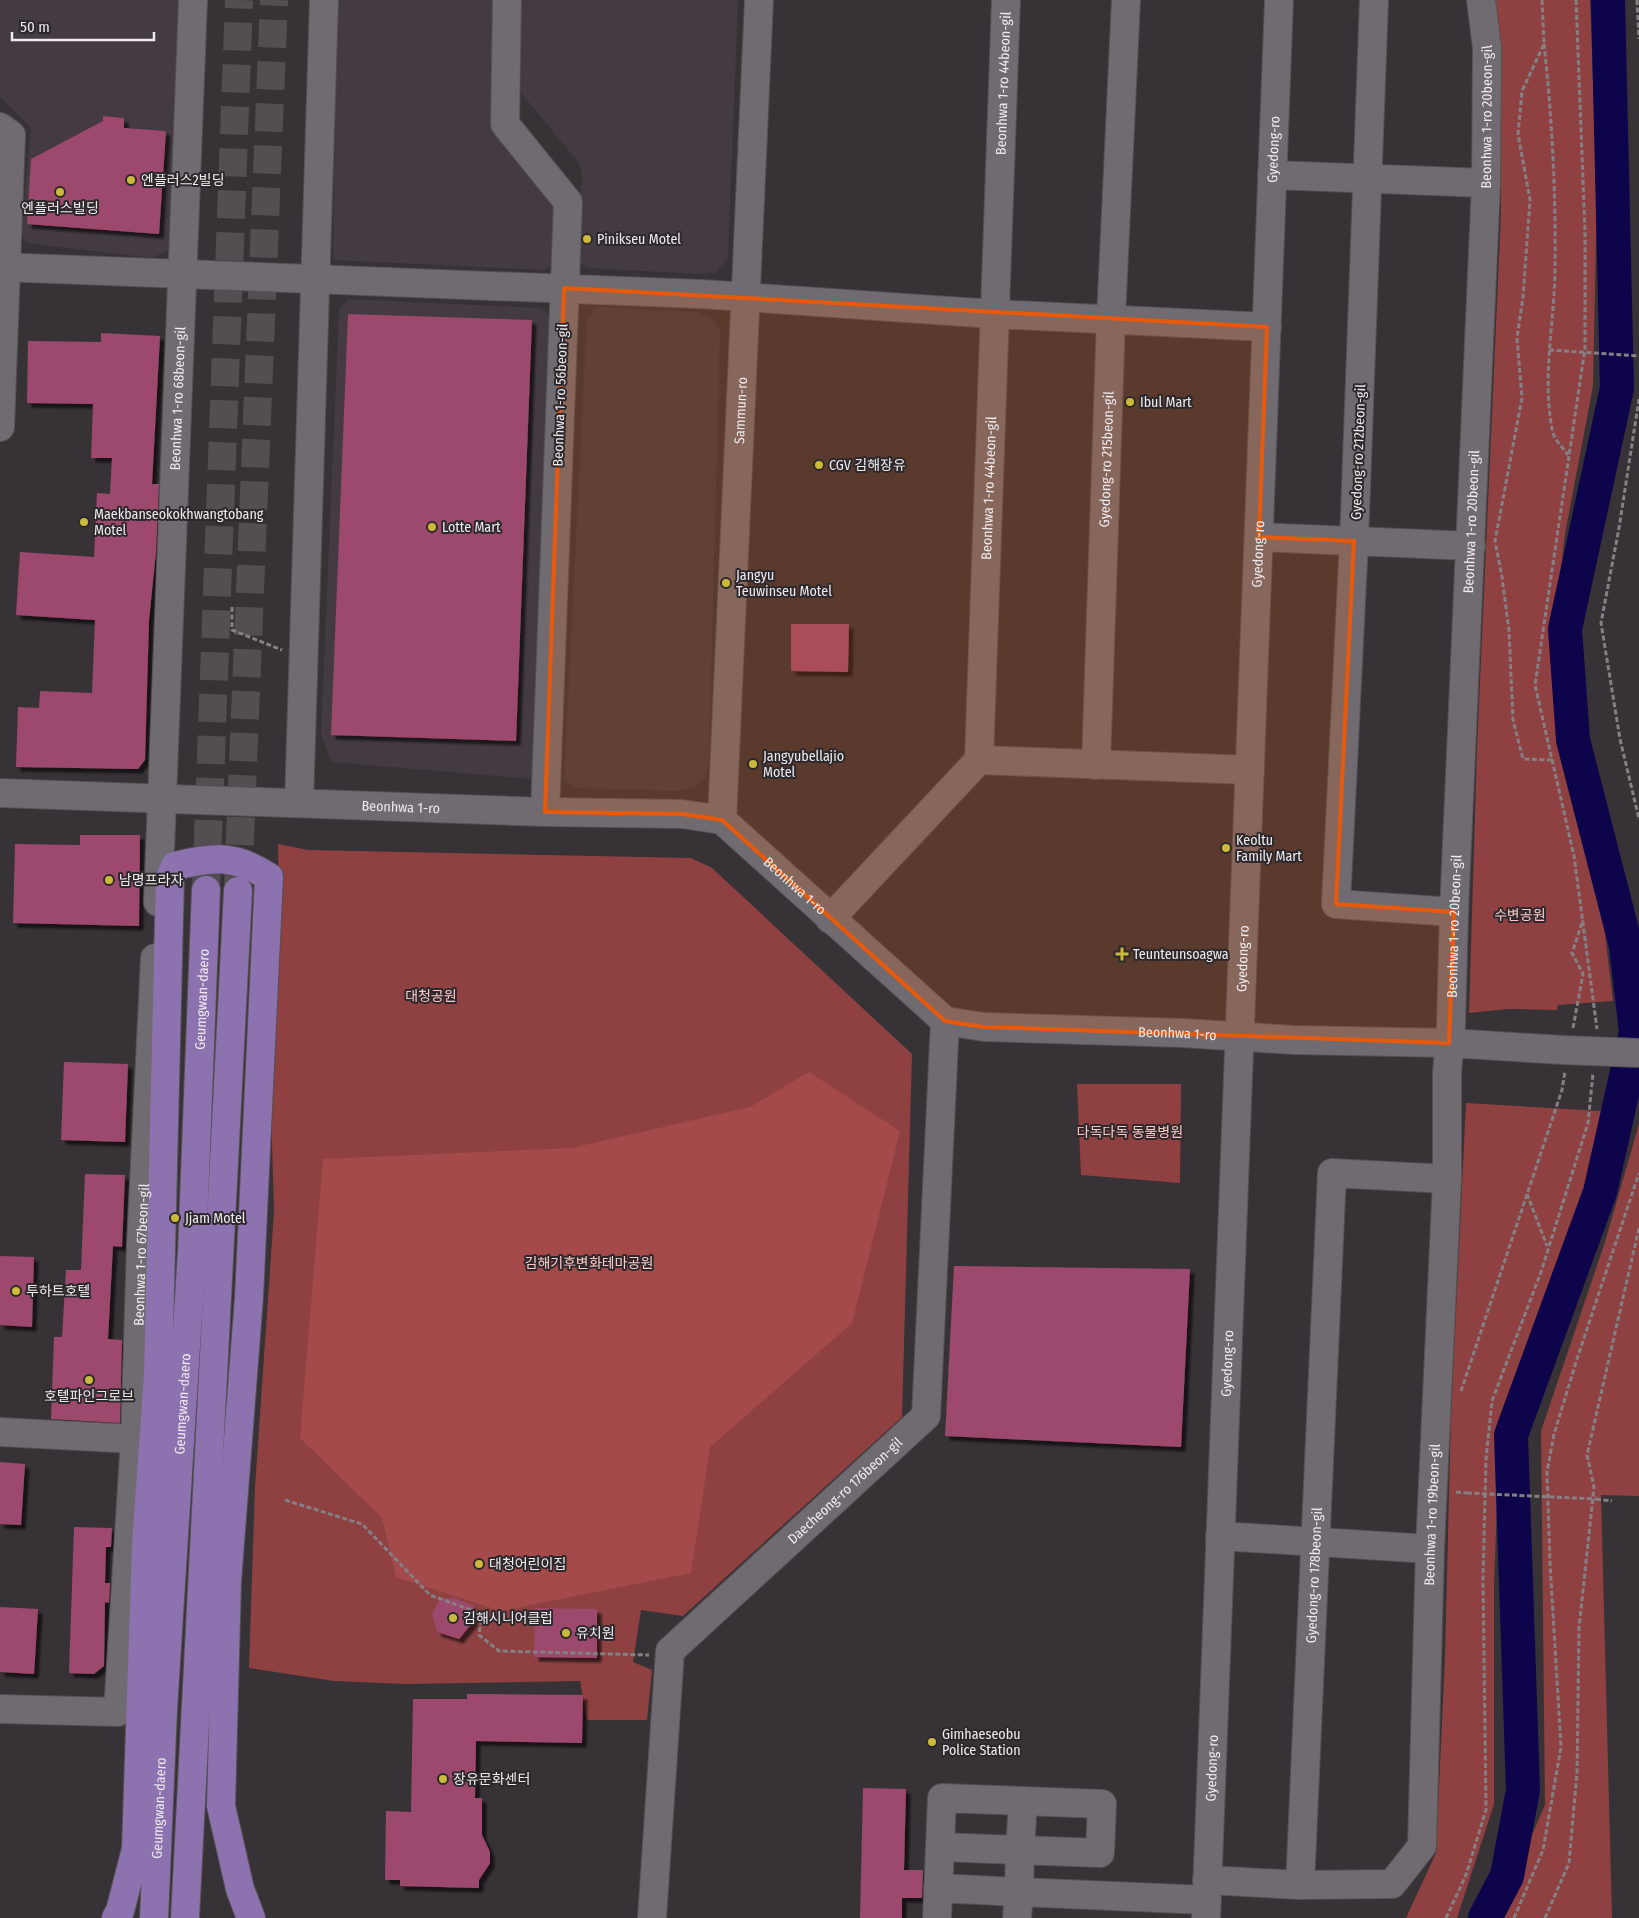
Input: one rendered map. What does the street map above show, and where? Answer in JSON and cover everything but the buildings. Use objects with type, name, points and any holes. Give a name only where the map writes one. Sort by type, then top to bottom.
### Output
[{"type":"main road","points":[[116,1918],[120,1911],[136,1849],[146,1545],[158,1375],[170,878],[175,866],[197,861],[226,858],[254,867],[269,877],[249,1297],[226,1582],[221,1806],[240,1889],[251,1918]]},
{"type":"main road","name":"Geumgwan-daero","points":[[154,1918],[163,1710],[192,1251],[206,890]]},
{"type":"main road","name":"Geumgwan-daero","points":[[185,1918],[238,891]]},
{"type":"main road","points":[[210,1443],[226,1582]]},
{"type":"main road","points":[[140,1691],[178,1464]]},
{"type":"street","name":"Beonhwa 1-ro 68beon-gil","points":[[164,798],[193,0]]},
{"type":"street","points":[[299,803],[324,0]]},
{"type":"street","name":"Beonhwa 1-ro 56beon-gil","points":[[507,0],[505,124],[568,202],[545,812]]},
{"type":"street","name":"Sammun-ro","points":[[722,820],[760,0]]},
{"type":"street","name":"Beonhwa 1-ro 44beon-gil","points":[[979,760],[1006,0]]},
{"type":"street","name":"Gyedong-ro 215beon-gil","points":[[1096,765],[1111,318],[1126,0]]},
{"type":"street","name":"Gyedong-ro","points":[[1207,1899],[1279,0]]},
{"type":"street","name":"Gyedong-ro 212beon-gil","points":[[1374,0],[1369,178],[1354,541],[1336,904],[1454,912]]},
{"type":"street","name":"Beonhwa 1-ro 20beon-gil","points":[[1449,1043],[1486,183],[1487,48],[1481,0]]},
{"type":"street","points":[[0,127],[11,135],[3,267],[0,427]]},
{"type":"street","points":[[1272,174],[1486,183]]},
{"type":"street","points":[[3,267],[564,288],[994,314],[1111,318],[1266,327]]},
{"type":"street","points":[[1258,537],[1470,546]]},
{"type":"street","points":[[830,919],[979,760],[1250,770]]},
{"type":"street","name":"Beonhwa 1-ro","points":[[0,793],[545,812],[682,814],[722,820],[945,1021],[984,1026],[1449,1043],[1639,1053]]},
{"type":"street","name":"Beonhwa 1-ro 67beon-gil","points":[[0,1709],[118,1712],[135,1439],[140,1245],[164,798]]},
{"type":"street","name":"Daecheong-ro 176beon-gil","points":[[670,1655],[670,1651],[926,1416],[945,1021]]},
{"type":"street","name":"Beonhwa 1-ro 19beon-gil","points":[[1300,1885],[1392,1884],[1422,1846],[1430,1549],[1446,1179],[1449,1043]]},
{"type":"street","name":"Gyedong-ro 178beon-gil","points":[[1300,1885],[1332,1173],[1446,1179]]},
{"type":"street","points":[[0,1432],[135,1439]]},
{"type":"street","points":[[1220,1536],[1430,1549]]},
{"type":"street","points":[[652,1918],[670,1655]]},
{"type":"street","points":[[937,1918],[942,1798],[1102,1804],[1100,1853],[940,1847]]},
{"type":"street","points":[[1018,1905],[1023,1801]]},
{"type":"street","points":[[938,1888],[1018,1905],[1207,1899],[1300,1885]]},
{"type":"path","points":[[1542,0],[1555,211],[1555,268],[1549,350],[1549,382],[1554,434],[1568,455]]},
{"type":"path","points":[[1576,0],[1585,232],[1584,348],[1535,685],[1574,856],[1598,1022],[1597,1032]]},
{"type":"path","points":[[1637,0],[1639,38]]},
{"type":"path","points":[[1544,44],[1522,91],[1518,134],[1530,200],[1523,297],[1517,338],[1522,398],[1495,541],[1502,577],[1508,632],[1513,720],[1523,759],[1552,760]]},
{"type":"path","points":[[1549,350],[1639,356]]},
{"type":"path","points":[[1639,399],[1619,528],[1601,623],[1620,738],[1639,819]]},
{"type":"path","points":[[232,607],[232,630],[303,659]]},
{"type":"path","points":[[1436,1402],[1459,1398],[1562,1090],[1567,1048],[1583,974],[1572,953],[1583,920]]},
{"type":"path","points":[[1446,1918],[1466,1875],[1486,1810],[1483,1578],[1486,1459],[1492,1401],[1541,1272],[1588,1123],[1594,1068]]},
{"type":"path","points":[[1514,1918],[1543,1850],[1562,1746],[1550,1563],[1547,1472],[1554,1434],[1639,1172]]},
{"type":"path","points":[[1528,1194],[1548,1247]]},
{"type":"path","points":[[1546,1918],[1569,1863],[1577,1773],[1579,1628],[1594,1487],[1587,1455],[1639,1228]]},
{"type":"path","points":[[1467,1493],[1612,1501]]},
{"type":"path","points":[[285,1500],[362,1524],[430,1595],[482,1614],[479,1635],[499,1651],[670,1655]]},
{"type":"highlighted area","points":[[564,288],[1267,327],[1259,537],[1354,541],[1336,904],[1454,912],[1449,1043],[984,1027],[945,1021],[722,820],[682,814],[545,812]]},
{"type":"shaded area","points":[[0,0],[182,0],[173,242],[167,251],[152,258],[26,243],[21,235],[31,128],[0,97]]},
{"type":"shaded area","points":[[336,0],[494,0],[491,101],[554,176],[555,263],[544,270],[333,260]]},
{"type":"shaded area","points":[[521,0],[738,0],[728,258],[715,273],[698,274],[588,268],[578,261],[582,175],[579,163],[521,93]]},
{"type":"shaded area","name":"Lotte Mart","points":[[348,299],[540,308],[556,318],[533,779],[331,762],[321,734],[339,310]]},
{"type":"shaded area","points":[[597,307],[698,312],[711,318],[720,331],[709,762],[706,777],[695,787],[675,791],[575,788],[564,779],[587,318]]},
{"type":"green space","name":"수변공원","points":[[1494,0],[1590,0],[1597,190],[1593,386],[1565,534],[1552,645],[1563,720],[1600,892],[1613,1001],[1558,1005],[1557,1010],[1508,1009],[1469,1013],[1477,749],[1501,214],[1499,28]]},
{"type":"green space","name":"김해기후변화테마공원","points":[[278,844],[308,850],[691,858],[712,868],[912,1054],[902,1417],[683,1616],[641,1610],[633,1662],[652,1670],[647,1720],[587,1720],[580,1681],[406,1684],[334,1681],[249,1668],[255,1487],[274,1212],[270,1075],[280,932]]},
{"type":"green space","points":[[809,1072],[900,1131],[852,1323],[710,1447],[691,1573],[501,1611],[396,1577],[382,1518],[300,1438],[323,1159],[572,1148],[750,1107]]},
{"type":"green space","name":"다독다독 동물병원","points":[[1077,1084],[1181,1084],[1180,1183],[1081,1175]]},
{"type":"green space","points":[[1466,1103],[1601,1111],[1586,1193],[1500,1426],[1494,1583],[1494,1804],[1457,1918],[1406,1918],[1436,1853],[1445,1657],[1451,1416]]},
{"type":"green space","points":[[1639,1124],[1639,1496],[1601,1495],[1612,1918],[1496,1918],[1545,1805],[1541,1431],[1605,1242]]},
{"type":"waterway","points":[[1485,1918],[1507,1876],[1523,1790],[1511,1435],[1600,1192],[1636,1032],[1626,946],[1573,740],[1565,629],[1617,388],[1608,0]]},
{"type":"tunnel","points":[[206,890],[239,0]]},
{"type":"tunnel","points":[[238,887],[274,0]]},
{"type":"place","name":"엔플러스2빌딩","points":[[131,180]]},
{"type":"place","name":"엔플러스빌딩","points":[[60,192]]},
{"type":"place","name":"Pinikseu Motel","points":[[587,239]]},
{"type":"place","name":"Ibul Mart","points":[[1130,402]]},
{"type":"place","name":"CGV 김해장유","points":[[819,465]]},
{"type":"place","name":"Maekbanseokokhwangtobang Motel","points":[[84,522]]},
{"type":"place","name":"Lotte Mart","points":[[432,527]]},
{"type":"place","name":"Jangyu Teuwinseu Motel","points":[[726,583]]},
{"type":"place","name":"Jangyubellajio Motel","points":[[753,764]]},
{"type":"place","name":"Keoltu Family Mart","points":[[1226,848]]},
{"type":"place","name":"남명프라자","points":[[109,880]]},
{"type":"place","name":"Teunteunsoagwa","points":[[1122,954]]},
{"type":"place","name":"Jjam Motel","points":[[175,1218]]},
{"type":"place","name":"투하트호텔","points":[[16,1291]]},
{"type":"place","name":"호텔파인그로브","points":[[89,1380]]},
{"type":"place","name":"대청어린이집","points":[[479,1564]]},
{"type":"place","name":"김해시니어클럽","points":[[453,1618]]},
{"type":"place","name":"유치원","points":[[566,1633]]},
{"type":"place","name":"Gimhaeseobu Police Station","points":[[932,1742]]},
{"type":"place","name":"장유문화센터","points":[[443,1779]]},
{"type":"park label","name":"대청공원","points":[[431,996]]}]
